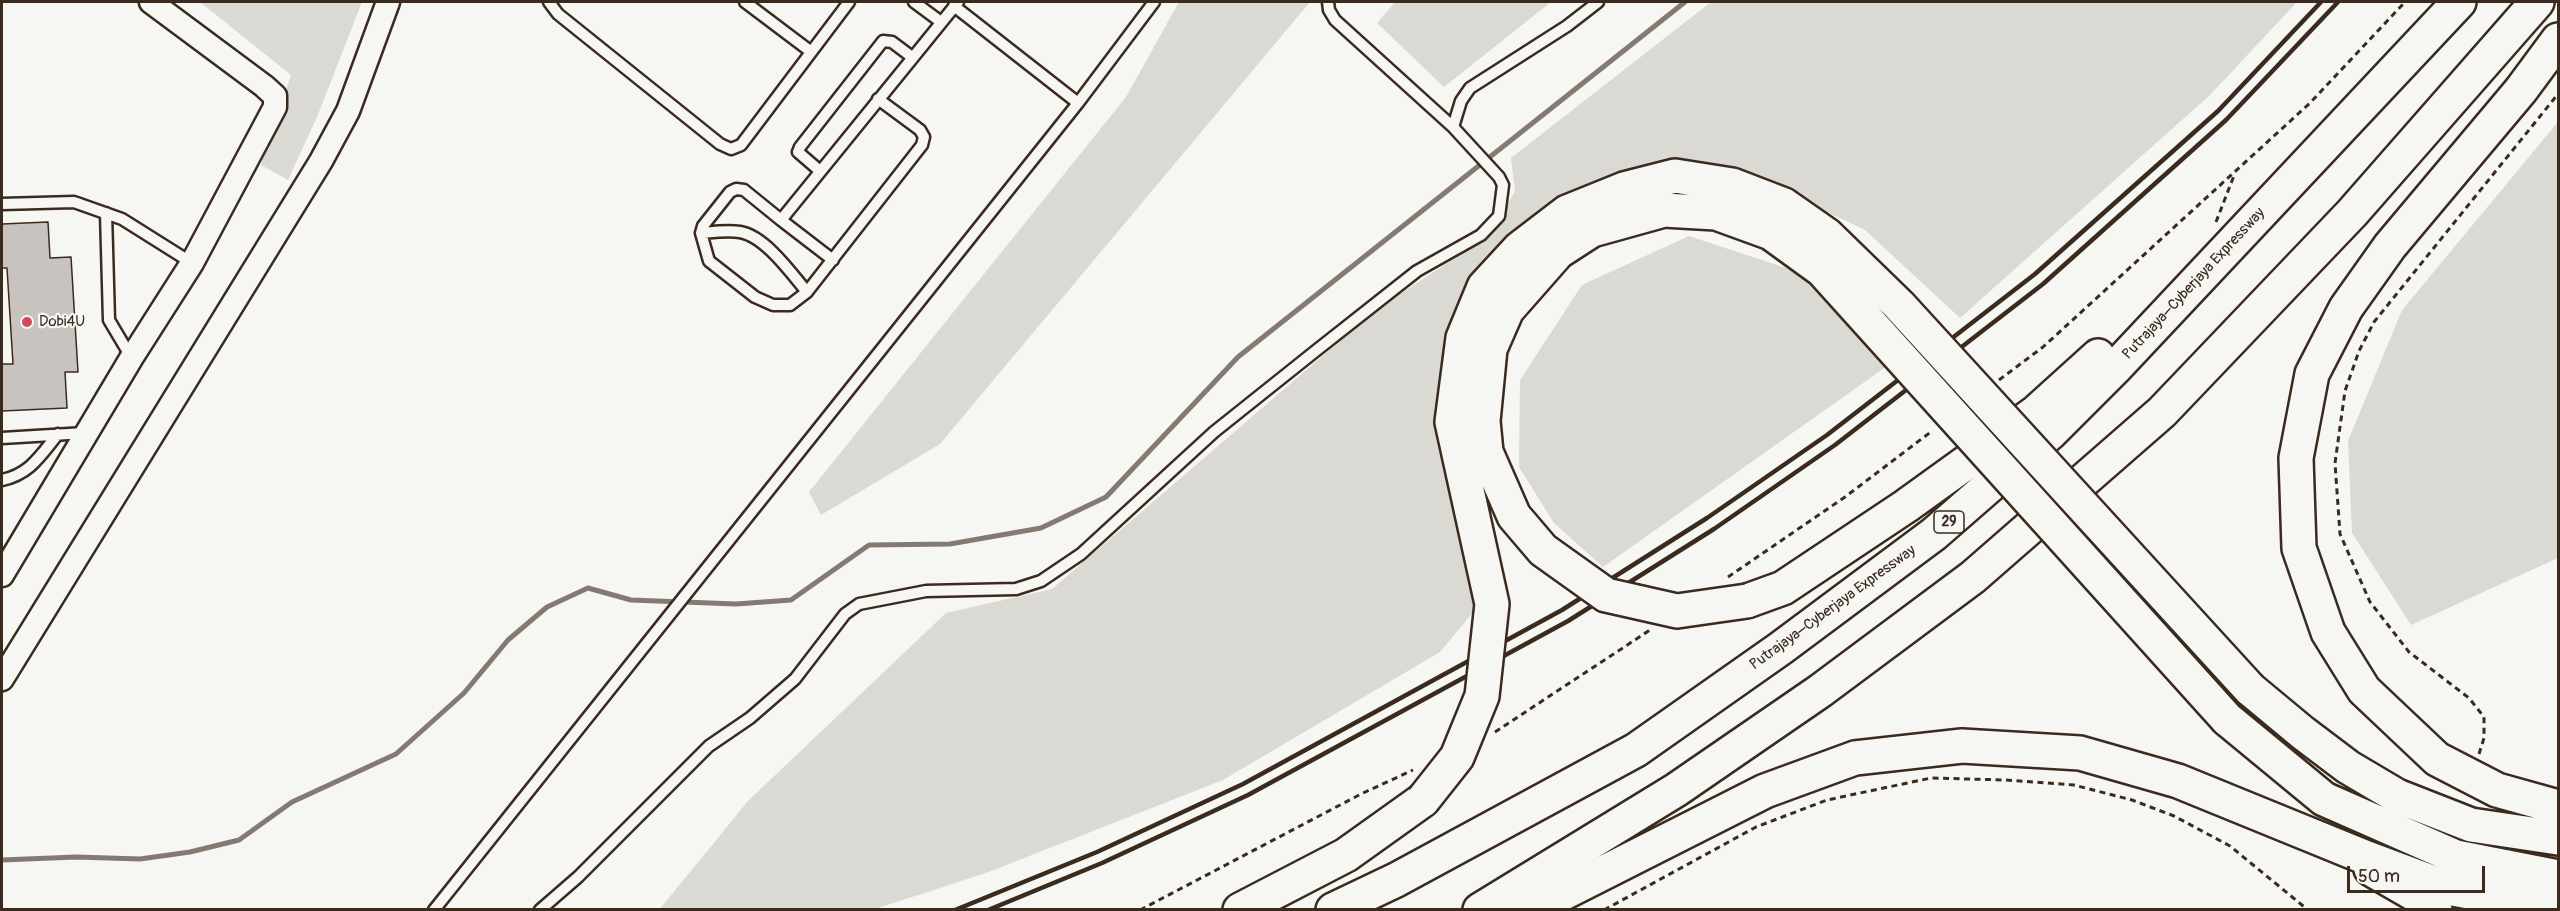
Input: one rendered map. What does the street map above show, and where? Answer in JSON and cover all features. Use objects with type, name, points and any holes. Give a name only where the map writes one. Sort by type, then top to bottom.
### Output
[{"type":"main road","name":"Putrajaya–Cyberjaya Expressway","points":[[1333,909],[1396,880],[1636,750],[1781,648],[1934,534],[2050,434],[2117,366],[2459,2]]},
{"type":"main road","points":[[1480,909],[1676,790],[1820,691],[1973,577],[2162,412],[2352,213],[2537,2]]},
{"type":"main road","points":[[2559,40],[2521,90],[2390,246],[2346,308],[2312,374],[2296,458],[2299,548],[2328,632],[2364,690],[2437,759],[2497,790],[2559,807]]},
{"type":"main road","points":[[2300,170],[2035,413],[1906,506],[1783,588],[1747,601],[1677,610],[1606,595],[1543,550],[1514,516],[1486,452],[1483,421],[1490,349],[1507,310],[1558,252],[1592,230],[1664,210],[1716,213],[1771,233],[1822,270],[2226,719],[2324,799],[2456,857],[2559,877]]},
{"type":"main road","points":[[1240,909],[1346,855],[1423,800],[1457,757],[1482,696],[1492,604],[1452,422],[1463,338],[1484,287],[1520,248],[1567,212],[1624,189],[1675,176],[1732,184],[1784,205],[1827,234],[1899,305],[2250,689],[2348,767],[2397,796],[2471,825],[2559,838]]},
{"type":"main road","points":[[1530,909],[1766,792],[1799,779],[1855,758],[1962,746],[2080,753],[2178,781],[2447,888],[2559,908]]},
{"type":"main road","points":[[2309,834],[2423,899],[2435,909]]},
{"type":"street","points":[[2,575],[132,357],[192,262],[276,107],[275,96],[151,2]]},
{"type":"street","points":[[2,679],[321,161],[348,111],[388,2]]},
{"type":"lane","points":[[549,2],[558,14],[720,144],[731,149],[741,145],[849,2]]},
{"type":"lane","points":[[745,2],[810,51]]},
{"type":"lane","points":[[914,2],[941,22]]},
{"type":"lane","points":[[434,909],[1078,103],[1154,2]]},
{"type":"lane","points":[[540,909],[578,877],[709,746],[750,718],[795,679],[845,614],[859,604],[926,591],[1016,589],[1049,575],[1081,554],[1215,432],[1313,353],[1417,271],[1481,235],[1499,216],[1503,184],[1499,177],[1453,127],[1350,36],[1329,10],[1328,2]]},
{"type":"lane","points":[[1453,127],[1461,100],[1470,88],[1567,26],[1598,2]]},
{"type":"lane","points":[[781,220],[956,4],[1078,103]]},
{"type":"lane","points":[[820,171],[798,152],[800,147],[883,41],[892,42],[912,57]]},
{"type":"lane","points":[[833,260],[744,190],[736,189],[730,192],[703,226],[701,233],[709,261],[718,270],[764,303],[790,305],[807,292],[833,260],[922,145],[924,137],[920,130],[878,99]]},
{"type":"lane","points":[[2,204],[74,202],[122,219],[192,262]]},
{"type":"lane","points":[[106,213],[109,320],[132,357]]},
{"type":"lane","points":[[701,233],[741,232],[758,241],[777,258],[807,292]]},
{"type":"lane","points":[[2,438],[87,433]]},
{"type":"lane","points":[[2,480],[18,477],[28,469],[58,434]]},
{"type":"path","points":[[1996,382],[2043,347],[2310,103],[2405,2]]},
{"type":"path","points":[[2477,761],[2484,738],[2484,717],[2469,698],[2409,652],[2370,603],[2340,534],[2335,463],[2345,391],[2359,351],[2374,322],[2559,94]]},
{"type":"path","points":[[2200,263],[2236,170]]},
{"type":"path","points":[[1721,582],[1845,497],[1939,426]]},
{"type":"path","points":[[1485,737],[1506,727],[1654,627]]},
{"type":"path","points":[[1140,909],[1361,794],[1423,765]]},
{"type":"path","points":[[1604,909],[1756,827],[1827,800],[1931,778],[2074,785],[2132,800],[2174,816],[2230,846],[2307,909]]},
{"type":"shaded area","points":[[200,2],[362,2],[317,117],[288,180],[261,165],[291,75]]},
{"type":"shaded area","points":[[1179,2],[1310,2],[940,444],[821,515],[809,492],[1126,97]]},
{"type":"shaded area","points":[[1395,2],[1551,2],[1444,87],[1377,23]]},
{"type":"shaded area","points":[[1711,2],[2297,2],[2210,95],[1960,318],[1865,230],[1762,181],[1660,162],[1561,200],[1490,261],[1479,605],[1440,652],[1223,780],[986,873],[875,909],[659,910],[748,801],[946,613],[1052,589],[1377,309],[1492,234],[1515,191],[1511,158]]},
{"type":"shaded area","points":[[2558,122],[2558,558],[2411,625],[2352,533],[2348,441],[2402,310]]},
{"type":"shaded area","points":[[1689,236],[1798,272],[1890,364],[1603,567],[1554,523],[1519,467],[1520,380],[1582,285]]},
{"type":"building","points":[[48,222],[50,258],[71,257],[78,372],[65,372],[67,408],[2,411],[2,364],[13,364],[7,268],[2,268],[2,224]]},
{"type":"waterway","points":[[2,860],[76,857],[140,859],[190,852],[239,840],[292,802],[396,754],[464,693],[508,640],[547,607],[588,588],[631,600],[736,604],[791,600],[869,545],[950,544],[1041,528],[1106,497],[1238,357],[1685,2]]},
{"type":"railway","points":[[955,910],[1097,852],[1243,784],[1562,610],[1707,518],[1827,435],[2035,274],[2218,111],[2321,2]]},
{"type":"railway","points":[[988,910],[1102,863],[1248,795],[1568,621],[1714,529],[1835,445],[2043,284],[2226,120],[2338,2]]},
{"type":"place","name":"Dobi4U","points":[[27,322]]}]
